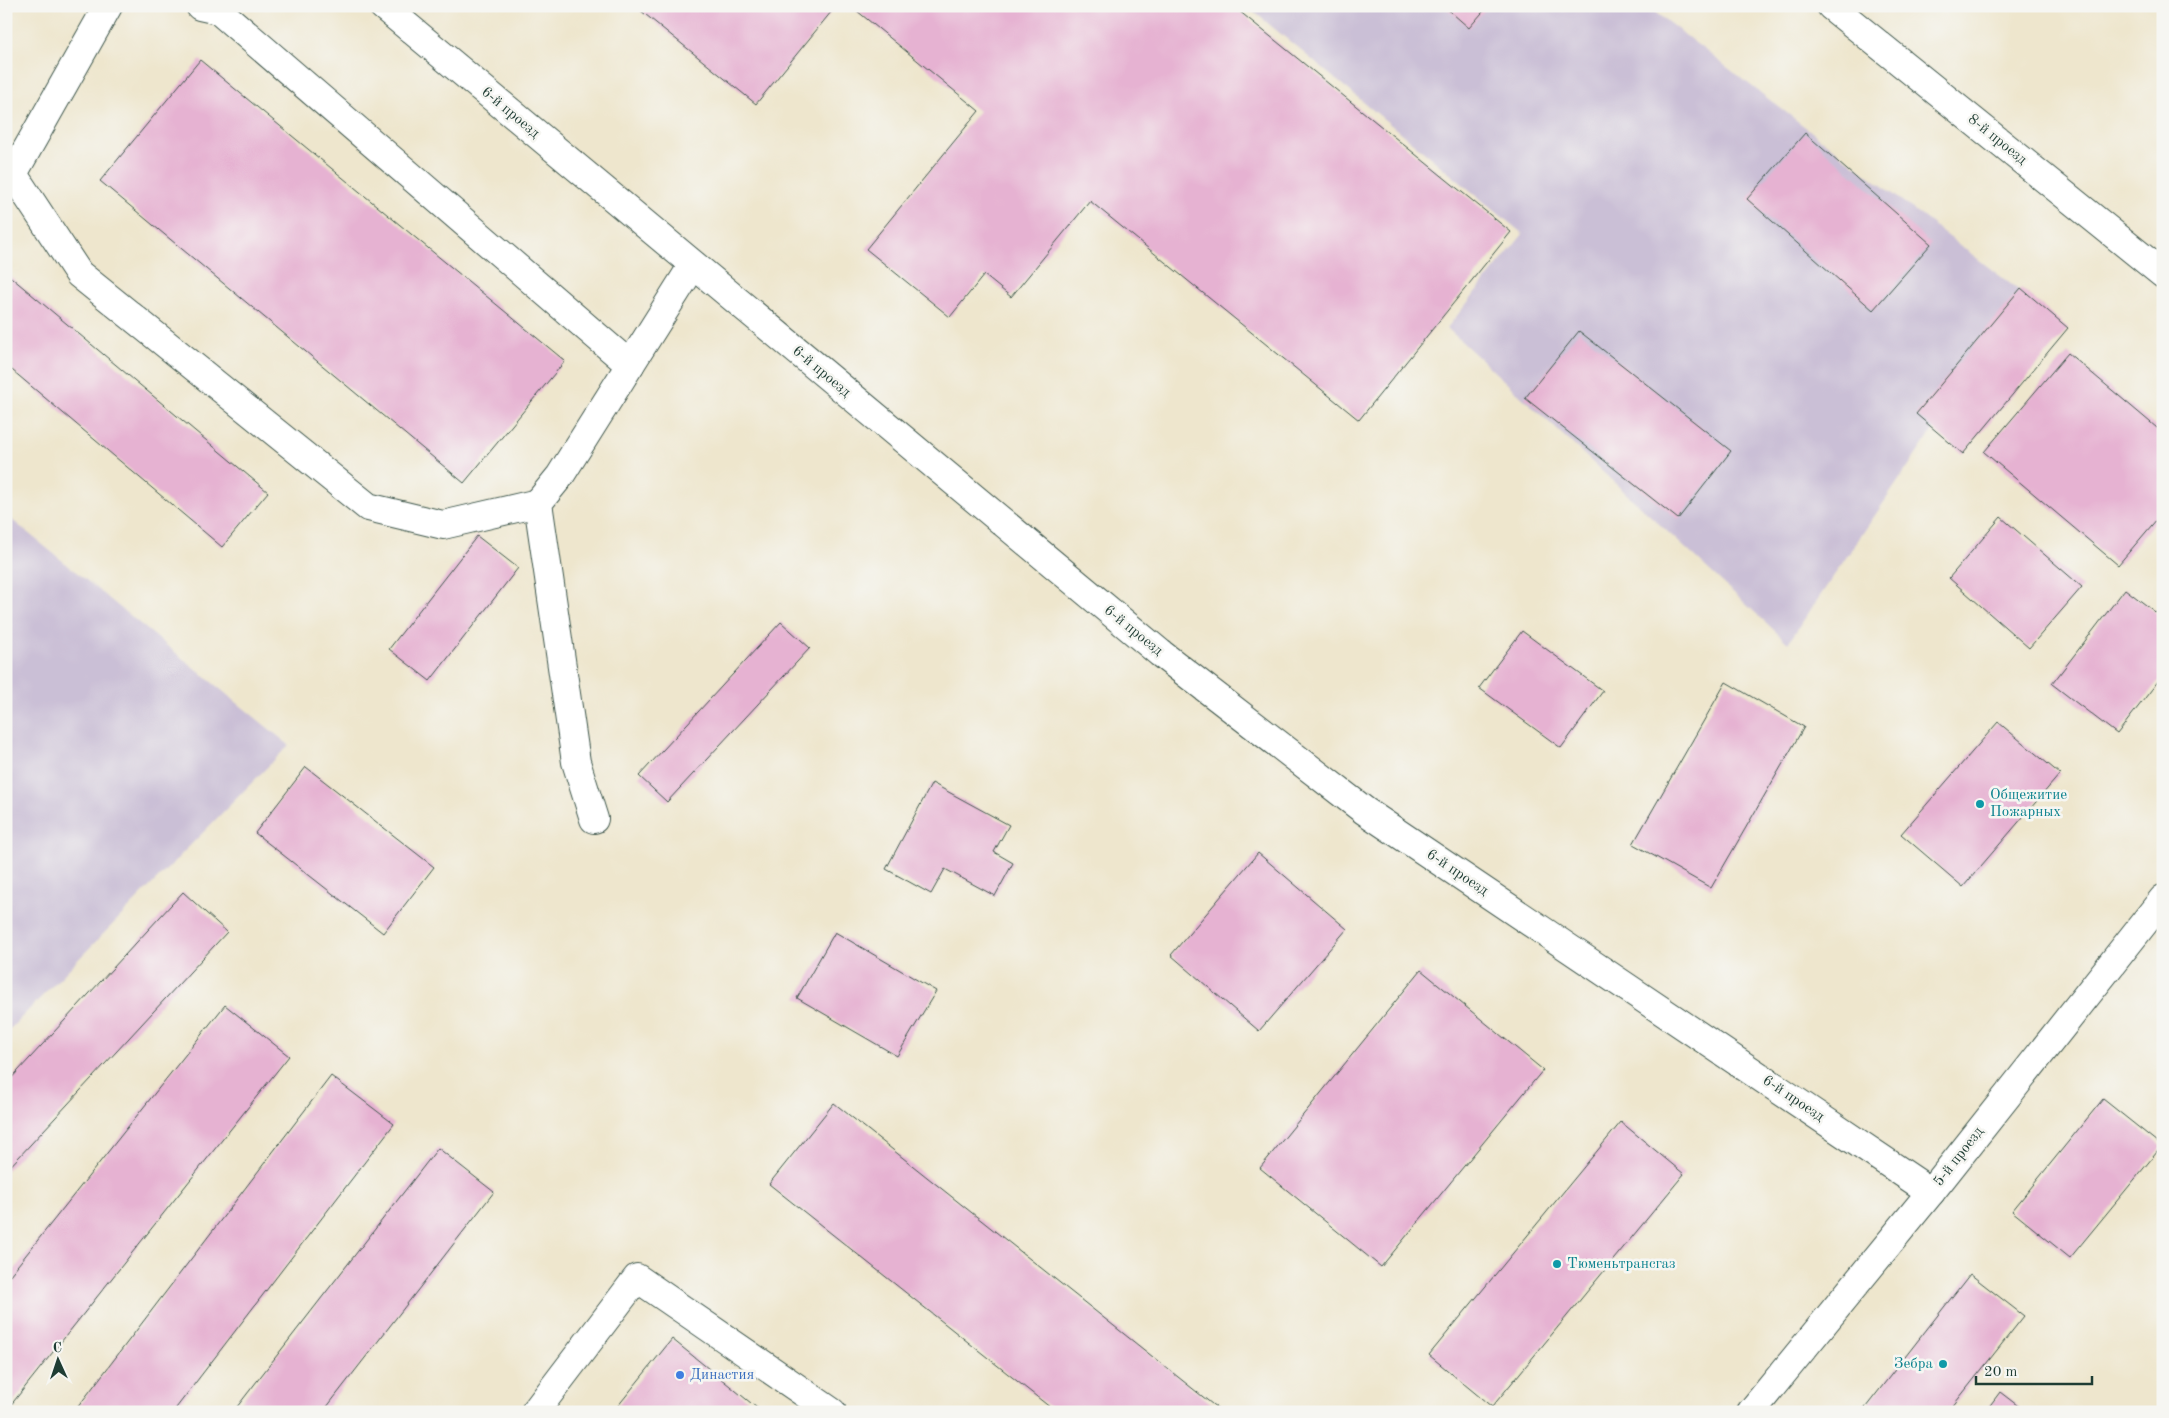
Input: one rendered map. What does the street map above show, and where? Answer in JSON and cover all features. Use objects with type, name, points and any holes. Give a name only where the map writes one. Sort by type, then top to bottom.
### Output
[{"type":"street","points":[[108,6],[13,174],[79,274],[368,507],[443,525],[538,503],[560,476],[693,266]]},
{"type":"street","points":[[200,6],[218,10],[630,365]]},
{"type":"street","name":"6-й проезд","points":[[383,6],[1160,653],[1365,811],[1931,1192]]},
{"type":"street","name":"8-й проезд","points":[[1831,6],[2163,274]]},
{"type":"street","points":[[538,503],[576,762],[594,819]]},
{"type":"street","name":"5-й проезд","points":[[1751,1412],[1931,1192],[2163,899]]},
{"type":"street","points":[[535,1412],[637,1278],[832,1412]]},
{"type":"shaded area","points":[[1247,6],[1647,6],[2025,295],[1788,643],[1447,328],[1523,234]]},
{"type":"shaded area","points":[[6,515],[289,745],[6,1033]]},
{"type":"building","points":[[635,6],[836,6],[756,104]]},
{"type":"building","points":[[851,6],[1233,6],[1511,232],[1359,420],[1090,201],[1011,297],[984,275],[950,317],[866,249],[979,111]]},
{"type":"building","points":[[1444,6],[1488,6],[1469,28]]},
{"type":"building","points":[[200,60],[565,361],[464,483],[100,181]]},
{"type":"building","points":[[1805,133],[1931,244],[1873,310],[1747,199]]},
{"type":"building","points":[[6,273],[268,492],[222,547],[6,365]]},
{"type":"building","points":[[2021,288],[2068,328],[1963,454],[1916,414]]},
{"type":"building","points":[[1579,331],[1731,451],[1678,519],[1525,398]]},
{"type":"building","points":[[2068,353],[2163,433],[2163,512],[2118,565],[1984,452]]},
{"type":"building","points":[[2001,517],[2082,587],[2029,648],[1949,578]]},
{"type":"building","points":[[477,536],[518,568],[430,681],[389,649]]},
{"type":"building","points":[[2125,589],[2163,618],[2163,675],[2117,734],[2052,684]]},
{"type":"building","points":[[781,622],[810,648],[667,802],[639,776]]},
{"type":"building","points":[[1522,631],[1603,691],[1561,748],[1479,688]]},
{"type":"building","points":[[1726,682],[1804,727],[1711,888],[1633,844]]},
{"type":"building","name":"Общежитие Пожарных","points":[[1998,722],[2060,774],[1963,887],[1901,834]]},
{"type":"building","points":[[306,767],[434,867],[383,933],[255,833]]},
{"type":"building","points":[[932,783],[1009,825],[994,852],[1013,863],[995,896],[945,869],[931,894],[886,869]]},
{"type":"building","points":[[1258,853],[1347,929],[1259,1031],[1171,955]]},
{"type":"building","points":[[183,892],[227,932],[6,1171],[6,1084]]},
{"type":"building","points":[[835,932],[936,991],[897,1056],[797,998]]},
{"type":"building","points":[[1421,970],[1543,1070],[1381,1267],[1260,1168]]},
{"type":"building","points":[[225,1005],[289,1056],[6,1411],[6,1280]]},
{"type":"building","points":[[331,1076],[394,1124],[173,1412],[74,1412]]},
{"type":"building","points":[[2103,1099],[2162,1146],[2070,1258],[2012,1211]]},
{"type":"building","points":[[834,1103],[1222,1412],[1056,1412],[769,1184]]},
{"type":"building","name":"Тюменьтрансгаз","points":[[1621,1122],[1684,1174],[1492,1407],[1429,1355]]},
{"type":"building","points":[[438,1148],[494,1192],[323,1412],[233,1412]]},
{"type":"building","name":"Зебра","points":[[1970,1274],[2024,1316],[1948,1412],[1862,1412]]},
{"type":"building","name":"Династия","points":[[672,1339],[762,1412],[613,1412]]},
{"type":"building","points":[[2000,1392],[2026,1412],[1985,1412]]},
{"type":"place","name":"Общежитие Пожарных","points":[[1980,804]]},
{"type":"place","name":"Тюменьтрансгаз","points":[[1557,1264]]},
{"type":"place","name":"Зебра","points":[[1943,1364]]},
{"type":"place","name":"Династия","points":[[680,1375]]}]
